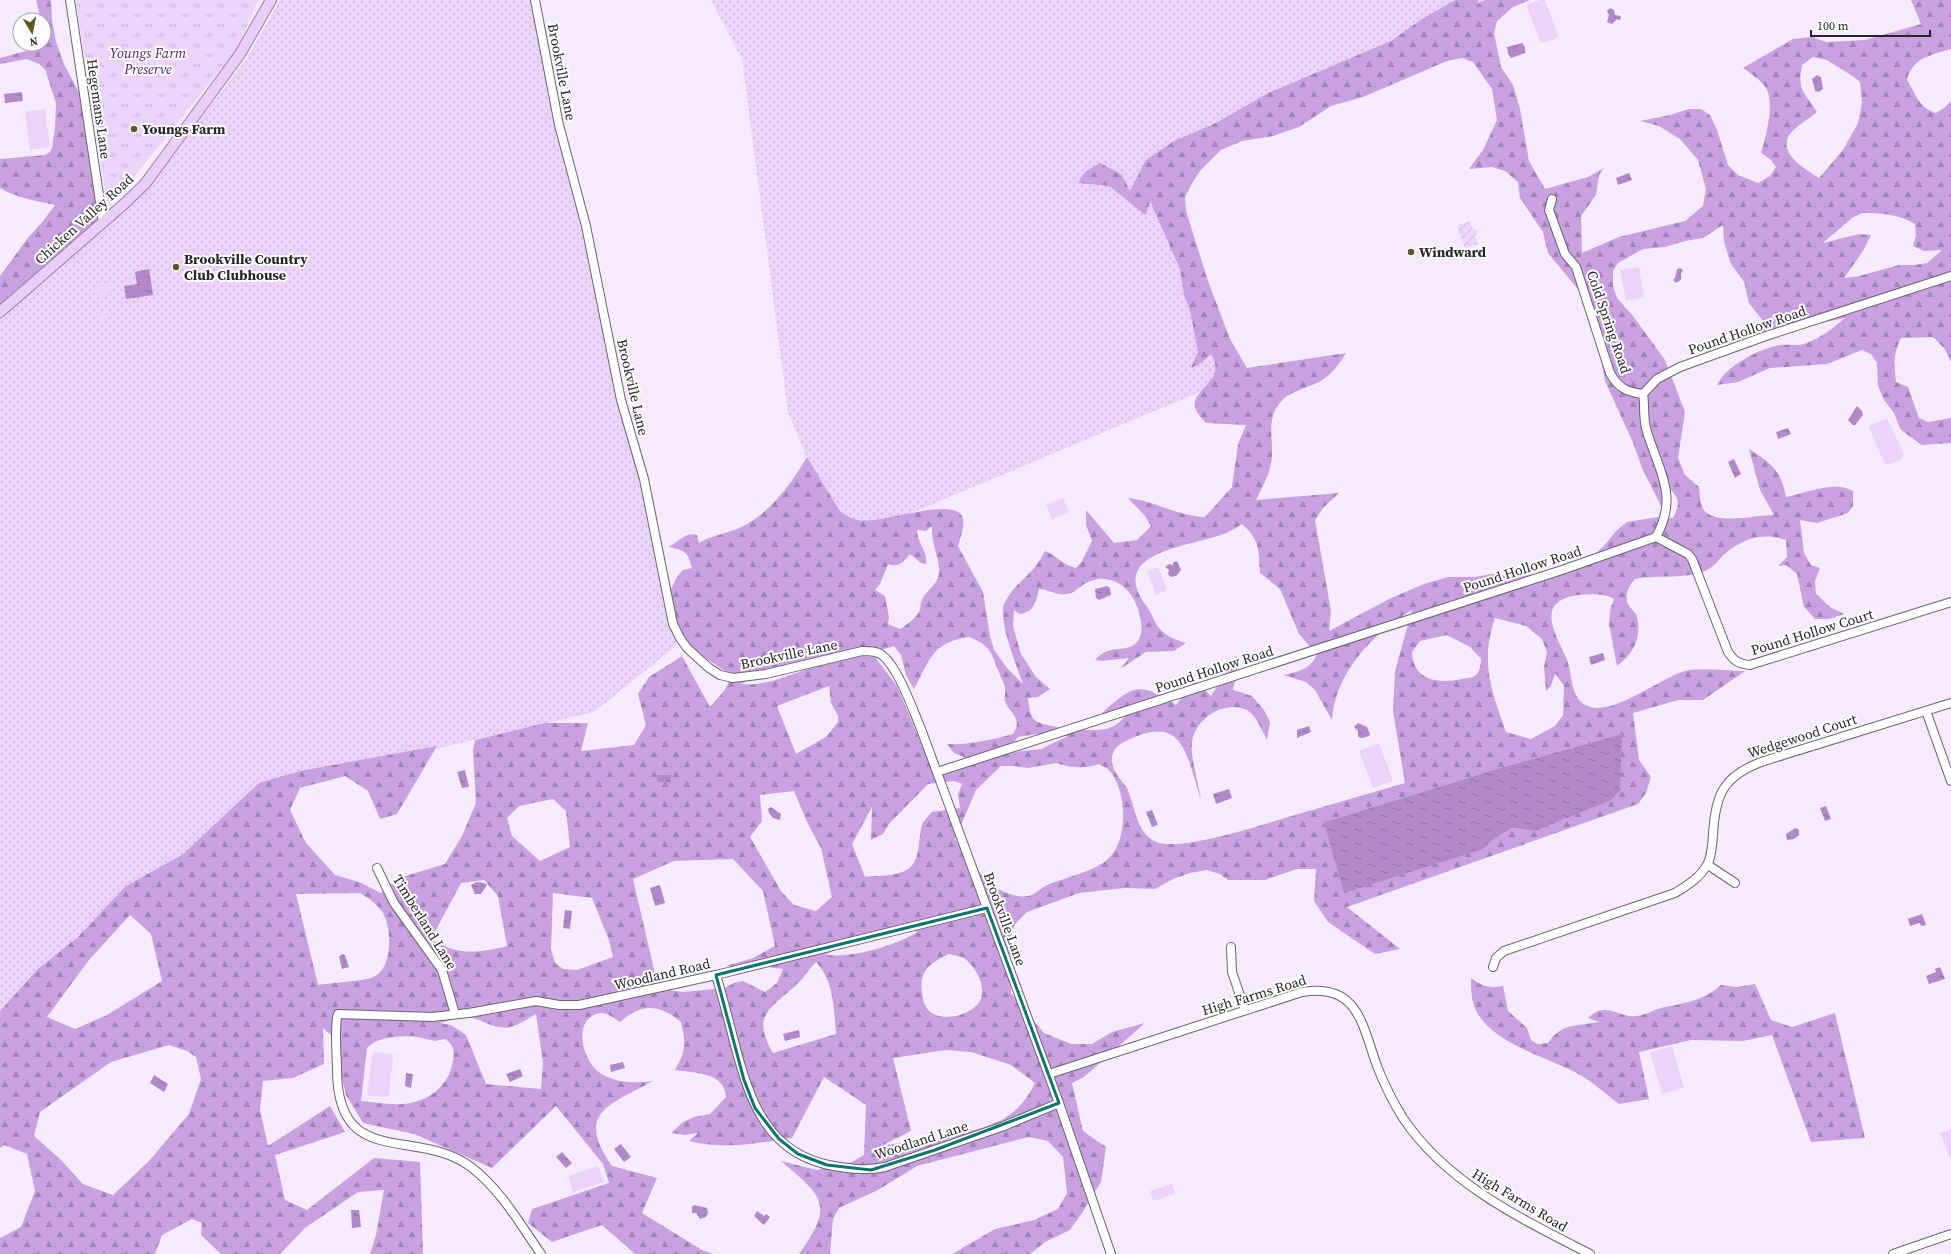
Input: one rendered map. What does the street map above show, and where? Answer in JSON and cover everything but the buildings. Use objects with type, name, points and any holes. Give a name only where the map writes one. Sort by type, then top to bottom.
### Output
[{"type":"main road","name":"Chicken Valley Road","points":[[0,312],[145,184],[240,54],[272,0]]},
{"type":"street","name":"Hegemans Lane","points":[[70,0],[103,222]]},
{"type":"street","name":"Brookville Lane","points":[[535,0],[559,125],[586,226],[621,400],[644,480],[673,624],[687,648],[709,668],[720,675],[733,678],[766,674],[862,651],[870,651],[882,655],[890,663],[902,685],[921,728],[1049,1074],[1111,1254]]},
{"type":"street","name":"Cold Spring Road","points":[[1552,199],[1549,210],[1565,254],[1576,267],[1610,373],[1619,387],[1631,392],[1643,394]]},
{"type":"street","name":"Pound Hollow Road","points":[[1643,394],[1657,379],[1680,367],[1766,336],[1951,276]]},
{"type":"street","points":[[1643,394],[1646,426],[1664,480],[1667,497],[1665,522],[1656,537]]},
{"type":"street","name":"Pound Hollow Road","points":[[937,772],[1562,570],[1656,537]]},
{"type":"street","name":"Pound Hollow Court","points":[[1656,537],[1688,554],[1692,559],[1728,652],[1736,662],[1743,664],[1750,665],[1951,602]]},
{"type":"street","name":"Wedgewood Court","points":[[1708,865],[1712,846],[1714,812],[1717,800],[1725,786],[1742,770],[1764,760],[1951,703]]},
{"type":"street","points":[[1926,711],[1951,782]]},
{"type":"street","points":[[1493,967],[1496,958],[1504,951],[1675,893],[1690,884],[1708,865],[1735,883]]},
{"type":"street","name":"Timberland Lane","points":[[377,868],[394,903],[442,970],[455,1014]]},
{"type":"street","name":"Woodland Road","points":[[541,1254],[499,1194],[471,1167],[444,1153],[424,1147],[380,1141],[366,1134],[350,1120],[344,1110],[337,1089],[338,1014],[432,1017],[469,1013],[536,1001],[559,1005],[580,1005],[716,974],[987,908]]},
{"type":"street","points":[[1231,946],[1232,972],[1245,1010]]},
{"type":"street","name":"Woodland Lane","points":[[716,974],[744,1080],[756,1108],[778,1139],[798,1154],[816,1162],[852,1170],[871,1170],[885,1167],[1004,1126],[1059,1103]]},
{"type":"street","name":"High Farms Road","points":[[1049,1074],[1302,992],[1316,990],[1329,991],[1345,998],[1359,1015],[1378,1069],[1393,1100],[1418,1138],[1436,1158],[1464,1182],[1504,1208],[1590,1254]]},
{"type":"street","points":[[1893,1254],[1951,1234]]},
{"type":"highlighted area","points":[[987,908],[1059,1103],[935,1150],[871,1170],[827,1165],[798,1154],[779,1139],[755,1108],[744,1080],[716,975]]},
{"type":"green space","points":[[36,0],[51,0],[52,12],[39,12]]},
{"type":"green space","name":"Youngs Farm Preserve","points":[[76,0],[258,0],[237,49],[108,209]]},
{"type":"green space","points":[[280,0],[531,0],[677,645],[594,712],[267,788],[0,1035],[0,316],[146,190],[247,58]]},
{"type":"green space","points":[[711,0],[1510,0],[1154,173],[1238,376],[842,542],[788,412],[742,59]]},
{"type":"green space","points":[[1455,0],[1479,0],[1477,4],[1486,0],[1530,0],[1513,7],[1497,21],[1494,33],[1501,67],[1513,85],[1520,109],[1529,161],[1545,189],[1588,177],[1604,168],[1599,175],[1596,195],[1581,216],[1582,253],[1619,237],[1685,221],[1703,206],[1706,189],[1698,160],[1680,139],[1659,126],[1640,121],[1670,115],[1689,109],[1701,109],[1710,115],[1717,130],[1728,165],[1738,175],[1758,183],[1770,176],[1776,167],[1770,159],[1761,153],[1769,120],[1769,94],[1764,85],[1756,77],[1743,68],[1793,39],[1812,37],[1826,42],[1865,40],[1921,24],[1911,0],[1951,0],[1951,49],[1923,58],[1913,67],[1907,80],[1918,100],[1930,111],[1936,113],[1951,101],[1951,362],[1944,348],[1933,337],[1901,338],[1895,354],[1895,364],[1896,382],[1908,387],[1919,418],[1928,422],[1951,418],[1951,443],[1922,445],[1901,430],[1894,413],[1884,400],[1878,386],[1877,363],[1871,354],[1862,350],[1827,364],[1770,368],[1738,382],[1717,385],[1728,371],[1753,354],[1780,345],[1801,345],[1810,342],[1826,333],[1845,318],[1754,337],[1763,327],[1763,321],[1749,303],[1744,282],[1731,264],[1724,242],[1723,225],[1703,238],[1685,241],[1665,247],[1643,249],[1618,263],[1613,271],[1613,286],[1617,298],[1633,316],[1665,360],[1685,412],[1678,458],[1685,475],[1699,487],[1703,509],[1716,517],[1726,518],[1774,515],[1760,490],[1749,449],[1774,468],[1781,480],[1786,497],[1829,487],[1846,488],[1853,491],[1853,506],[1848,513],[1817,523],[1800,520],[1804,553],[1811,565],[1820,568],[1815,581],[1816,594],[1830,607],[1844,614],[1829,619],[1815,619],[1804,607],[1797,574],[1786,565],[1778,566],[1787,557],[1786,540],[1770,537],[1747,540],[1726,553],[1705,571],[1696,574],[1635,579],[1629,587],[1627,601],[1636,614],[1638,622],[1638,637],[1628,656],[1617,666],[1609,624],[1610,610],[1614,599],[1602,595],[1579,595],[1565,598],[1556,604],[1552,611],[1554,630],[1567,660],[1574,691],[1585,705],[1598,708],[1613,705],[1678,674],[1690,670],[1711,669],[1745,671],[1703,700],[1678,700],[1633,713],[1639,760],[1651,777],[1646,793],[1638,804],[1347,907],[1400,949],[1375,954],[1328,922],[1314,901],[1316,869],[1297,869],[1265,880],[1228,880],[1220,874],[1207,870],[1190,873],[1173,879],[1155,889],[1125,888],[1079,893],[1027,912],[1015,924],[1010,940],[1011,993],[1044,1033],[1071,1044],[1092,1044],[1112,1032],[1145,1023],[1084,1077],[1072,1083],[1083,1131],[1106,1147],[1101,1182],[1070,1230],[1045,1242],[1030,1254],[952,1254],[995,1229],[1034,1220],[1058,1209],[1067,1193],[1063,1157],[1048,1141],[1029,1137],[917,1166],[878,1190],[839,1208],[833,1219],[830,1254],[799,1254],[817,1223],[820,1212],[819,1202],[815,1193],[807,1184],[781,1161],[817,1170],[852,1162],[864,1155],[866,1105],[824,1077],[792,1138],[740,1145],[714,1145],[689,1141],[698,1133],[685,1135],[671,1133],[683,1122],[694,1117],[710,1114],[726,1097],[724,1089],[714,1078],[699,1073],[675,1070],[684,1047],[684,1036],[681,1022],[665,1012],[650,1008],[636,1011],[620,1022],[601,1013],[592,1016],[586,1022],[582,1040],[584,1050],[588,1059],[600,1073],[606,1077],[619,1081],[653,1081],[611,1104],[602,1112],[597,1122],[596,1133],[601,1148],[612,1166],[657,1178],[642,1213],[702,1250],[714,1254],[635,1254],[602,1225],[552,1242],[528,1223],[532,1209],[609,1183],[603,1164],[556,1106],[492,1168],[414,1134],[363,1123],[346,1095],[332,1036],[323,1028],[324,1064],[293,1078],[263,1081],[260,1110],[268,1146],[330,1106],[345,1132],[275,1155],[285,1200],[307,1210],[374,1158],[420,1162],[423,1254],[370,1254],[376,1235],[384,1190],[358,1192],[305,1228],[280,1254],[221,1254],[201,1235],[202,1223],[192,1219],[162,1235],[155,1254],[0,1254],[0,1238],[21,1227],[35,1191],[27,1154],[4,1145],[0,1148],[0,1011],[38,969],[78,937],[126,886],[182,855],[259,783],[300,771],[437,746],[397,814],[380,819],[368,791],[345,776],[300,788],[290,810],[306,843],[335,875],[359,882],[381,893],[399,878],[445,864],[462,836],[476,803],[473,750],[475,740],[545,723],[588,723],[581,751],[634,745],[646,725],[638,694],[649,677],[682,656],[710,707],[724,691],[732,676],[691,648],[684,638],[670,603],[671,589],[677,577],[683,570],[692,568],[689,558],[685,553],[678,549],[668,547],[685,536],[692,534],[697,535],[699,543],[737,529],[759,516],[777,499],[793,479],[807,457],[839,510],[853,519],[882,519],[914,512],[944,509],[956,511],[962,516],[963,527],[958,546],[983,592],[990,636],[994,650],[1007,668],[1023,684],[1006,632],[1003,612],[1004,604],[1012,591],[1038,563],[1045,551],[1068,565],[1076,568],[1082,561],[1092,541],[1086,525],[1086,510],[1114,543],[1137,540],[1151,526],[1145,516],[1128,498],[1148,502],[1185,514],[1205,517],[1232,487],[1238,444],[1246,425],[1206,423],[1196,410],[1195,403],[1197,396],[1212,379],[1215,372],[1215,364],[1211,354],[1201,363],[1191,368],[1198,352],[1190,310],[1184,295],[1180,269],[1150,201],[1146,215],[1108,186],[1079,183],[1080,179],[1087,171],[1100,163],[1122,175],[1130,191],[1146,160],[1174,141],[1218,122],[1268,93],[1391,41],[1422,19]],"holes":[[[1813,57],[1827,60],[1860,82],[1862,102],[1858,123],[1843,150],[1819,178],[1801,166],[1790,154],[1787,148],[1787,141],[1790,134],[1817,112],[1805,95],[1800,80],[1802,65]],[[1462,58],[1473,62],[1492,89],[1497,120],[1483,150],[1469,169],[1492,167],[1505,171],[1518,182],[1520,198],[1543,232],[1548,253],[1591,305],[1605,381],[1634,445],[1642,468],[1661,506],[1669,487],[1677,498],[1678,505],[1673,518],[1658,517],[1627,522],[1617,530],[1603,547],[1577,569],[1513,577],[1493,574],[1474,577],[1448,577],[1424,584],[1391,598],[1329,631],[1331,611],[1315,520],[1323,508],[1339,493],[1256,500],[1267,478],[1270,468],[1272,456],[1271,427],[1277,407],[1286,397],[1296,391],[1319,382],[1331,373],[1338,366],[1346,353],[1247,368],[1230,339],[1208,281],[1186,211],[1185,197],[1200,171],[1221,150],[1242,141],[1273,136],[1299,127],[1331,106],[1363,97],[1447,61]],[[1862,213],[1875,213],[1896,216],[1915,224],[1916,235],[1913,246],[1924,251],[1942,250],[1927,263],[1899,265],[1859,276],[1844,278],[1863,251],[1871,235],[1859,234],[1823,243],[1852,218]],[[1242,524],[1252,535],[1259,552],[1260,573],[1280,589],[1299,634],[1317,655],[1314,660],[1303,670],[1283,675],[1306,682],[1315,690],[1332,720],[1340,686],[1358,656],[1383,630],[1412,610],[1395,671],[1393,711],[1405,783],[1246,830],[1204,840],[1169,844],[1157,842],[1150,838],[1140,826],[1127,788],[1116,774],[1112,763],[1115,749],[1124,742],[1144,734],[1159,732],[1171,735],[1179,742],[1186,753],[1201,800],[1193,763],[1192,743],[1194,734],[1204,719],[1220,709],[1238,707],[1251,713],[1267,740],[1270,722],[1264,710],[1252,696],[1233,690],[1238,668],[1237,655],[1211,696],[1195,680],[1176,705],[1154,692],[1138,690],[1122,696],[1102,713],[1126,715],[1112,727],[1084,730],[1050,726],[1036,721],[1031,714],[1028,698],[1038,697],[1050,689],[1036,677],[1021,654],[1013,626],[1014,610],[1020,614],[1031,609],[1034,606],[1039,589],[1068,594],[1086,583],[1095,580],[1112,580],[1126,589],[1136,603],[1141,619],[1141,634],[1138,641],[1133,645],[1107,651],[1095,660],[1102,661],[1129,658],[1120,669],[1146,652],[1174,651],[1186,643],[1168,635],[1157,626],[1137,588],[1137,573],[1145,562],[1158,554],[1212,538]],[[932,526],[939,574],[935,583],[924,596],[920,611],[910,622],[900,629],[888,624],[889,617],[885,596],[875,590],[880,584],[888,564],[898,565],[910,554],[921,563],[926,564],[925,555],[917,530],[926,531]],[[1495,618],[1526,626],[1542,639],[1547,652],[1544,667],[1546,691],[1551,686],[1555,673],[1564,686],[1563,715],[1555,726],[1531,739],[1506,732],[1489,676],[1488,648]],[[1447,635],[1470,647],[1481,659],[1480,669],[1476,675],[1470,678],[1445,681],[1436,680],[1422,675],[1413,662],[1412,652],[1420,641]],[[969,637],[985,646],[991,653],[1003,681],[1005,701],[1016,719],[1017,724],[1013,734],[980,742],[947,744],[954,753],[964,757],[955,772],[934,774],[897,686],[875,657],[861,656],[894,646],[901,655],[906,675],[914,689],[929,661],[940,648],[957,639]],[[791,665],[812,667],[777,680],[741,684],[767,670]],[[829,686],[831,703],[838,716],[838,722],[826,737],[796,754],[777,706]],[[1036,734],[1068,736],[1041,749],[1006,753],[1018,737]],[[1056,763],[1072,767],[1083,767],[1099,764],[1109,770],[1115,779],[1119,790],[1123,815],[1120,840],[1115,851],[1108,859],[1095,867],[1047,885],[1031,895],[1015,896],[998,889],[991,884],[972,863],[955,839],[976,790],[1001,766],[1028,768]],[[1484,773],[1535,831],[1512,828],[1494,839],[1483,849],[1324,822]],[[954,781],[962,784],[958,794],[960,808],[932,812],[924,821],[917,855],[912,865],[904,872],[893,875],[865,877],[852,844],[872,807],[871,840],[883,834],[889,824],[928,784]],[[794,791],[807,822],[821,848],[832,897],[816,911],[794,905],[781,891],[750,837],[762,821],[760,795]],[[553,799],[566,811],[570,847],[540,861],[512,836],[507,818],[519,806]],[[733,859],[763,891],[775,946],[753,958],[726,966],[783,969],[777,983],[765,992],[743,981],[734,983],[725,988],[683,992],[668,990],[656,978],[633,879],[674,861]],[[484,880],[498,896],[507,946],[468,952],[450,948],[431,939],[461,883]],[[360,893],[370,900],[383,913],[386,920],[389,938],[389,948],[384,966],[380,973],[373,977],[355,981],[318,985],[296,894]],[[553,893],[592,898],[609,940],[613,957],[577,970],[563,969],[555,963],[551,949]],[[130,915],[151,934],[162,981],[107,1015],[75,1029],[47,1017],[89,960]],[[896,927],[918,932],[886,946],[849,955],[826,955],[854,936]],[[949,954],[964,958],[973,967],[982,985],[981,998],[978,1004],[961,1015],[946,1017],[933,1014],[928,1010],[923,1000],[922,993],[922,978],[927,968],[931,964]],[[816,962],[822,970],[830,987],[835,1015],[836,1034],[773,1053],[764,1030],[766,1014],[778,1000],[799,982]],[[536,1014],[543,1063],[541,1089],[486,1084],[466,1035],[451,1025],[440,1023],[465,1017],[476,1019],[494,1026],[512,1026]],[[412,1036],[435,1041],[445,1039],[453,1048],[454,1057],[447,1078],[436,1091],[411,1103],[392,1104],[361,1101],[367,1048],[382,1039]],[[169,1045],[187,1051],[196,1057],[201,1079],[189,1114],[149,1161],[113,1195],[83,1184],[60,1159],[34,1136],[40,1112],[111,1062]],[[946,1050],[971,1052],[1011,1065],[1035,1083],[1030,1093],[1020,1105],[1008,1116],[997,1122],[982,1128],[948,1136],[883,1145],[911,1131],[893,1058]]]},
{"type":"green space","points":[[1545,0],[1558,35],[1557,38],[1543,43],[1540,42],[1527,7],[1528,4]]},
{"type":"green space","points":[[52,20],[56,42],[64,64],[82,98],[99,221],[0,307],[0,276],[27,239],[55,205],[20,197],[0,188],[0,159],[45,155],[50,152],[55,127],[56,103],[45,69],[39,64],[27,59],[0,64],[0,58],[22,52],[52,52]]},
{"type":"green space","points":[[45,109],[50,147],[30,150],[25,112]]},
{"type":"green space","points":[[1470,221],[1473,229],[1478,231],[1475,236],[1478,244],[1465,248],[1457,226]]},
{"type":"green space","points":[[1639,267],[1644,297],[1626,301],[1620,270]]},
{"type":"green space","points":[[109,282],[113,292],[97,298],[93,289]]},
{"type":"green space","points":[[106,311],[108,320],[100,320],[98,312]]},
{"type":"green space","points":[[1885,419],[1888,420],[1904,454],[1902,459],[1887,465],[1884,462],[1869,428],[1871,425]]},
{"type":"green space","points":[[1063,498],[1069,512],[1052,519],[1046,505]]},
{"type":"green space","points":[[1158,567],[1167,590],[1156,595],[1147,571]]},
{"type":"green space","points":[[1379,743],[1393,781],[1373,788],[1359,751]]},
{"type":"green space","points":[[1471,978],[1486,986],[1503,986],[1508,1011],[1527,1028],[1531,1040],[1537,1044],[1548,1043],[1558,1032],[1570,1026],[1599,1022],[1588,1018],[1600,1010],[1612,1011],[1623,1015],[1637,1016],[1700,998],[1721,985],[1737,987],[1755,984],[1771,1020],[1792,1027],[1835,1013],[1865,1138],[1811,1142],[1772,1035],[1743,1041],[1691,1040],[1639,1052],[1649,1099],[1619,1104],[1582,1076],[1520,1047],[1490,1028],[1479,1016],[1473,1002],[1471,993]]},
{"type":"green space","points":[[1672,1046],[1684,1088],[1662,1094],[1650,1052]]},
{"type":"green space","points":[[375,1052],[392,1054],[393,1057],[389,1095],[386,1097],[369,1096],[367,1094],[372,1055]]},
{"type":"green space","points":[[1951,1129],[1951,1161],[1940,1133]]},
{"type":"green space","points":[[598,1166],[604,1182],[573,1192],[568,1176]]},
{"type":"green space","points":[[1172,1184],[1175,1194],[1153,1201],[1150,1191]]},
{"type":"water","points":[[1610,8],[1614,10],[1615,15],[1621,16],[1620,20],[1617,19],[1612,24],[1607,22],[1609,15],[1607,11]]},
{"type":"water","points":[[1522,43],[1525,47],[1525,53],[1511,58],[1508,54],[1507,47]]},
{"type":"water","points":[[1817,75],[1821,77],[1823,89],[1819,92],[1815,91],[1812,79]]},
{"type":"water","points":[[22,92],[23,101],[5,103],[4,94]]},
{"type":"water","points":[[1629,173],[1632,180],[1618,185],[1616,178]]},
{"type":"water","points":[[1680,268],[1683,270],[1681,280],[1676,283],[1673,280],[1677,269]]},
{"type":"water","points":[[149,269],[153,295],[126,299],[124,286],[137,284],[135,272]]},
{"type":"water","points":[[1857,406],[1862,411],[1863,415],[1855,425],[1853,425],[1848,420]]},
{"type":"water","points":[[1788,428],[1791,434],[1778,439],[1776,432]]},
{"type":"water","points":[[1734,459],[1741,474],[1735,478],[1728,462]]},
{"type":"water","points":[[1177,561],[1181,570],[1176,576],[1171,577],[1168,574],[1169,570],[1165,567],[1169,564],[1173,565],[1174,562]]},
{"type":"water","points":[[1107,586],[1110,588],[1111,595],[1099,600],[1096,598],[1095,589]]},
{"type":"water","points":[[1603,653],[1605,660],[1591,665],[1589,657]]},
{"type":"water","points":[[1358,723],[1367,727],[1370,734],[1369,736],[1362,738],[1358,737],[1358,731],[1354,727]]},
{"type":"water","points":[[1309,726],[1311,732],[1297,738],[1297,730]]},
{"type":"water","points":[[1622,734],[1620,790],[1611,800],[1535,831],[1512,828],[1494,839],[1483,849],[1344,893],[1324,822],[1484,773]]},
{"type":"water","points":[[465,770],[469,787],[462,788],[457,772]]},
{"type":"water","points":[[657,775],[671,775],[671,782],[657,782]]},
{"type":"water","points":[[1229,789],[1232,798],[1216,804],[1213,794]]},
{"type":"water","points":[[1826,806],[1831,819],[1825,821],[1820,808]]},
{"type":"water","points":[[771,807],[781,814],[780,820],[773,818],[769,813],[768,809]]},
{"type":"water","points":[[1152,810],[1158,825],[1152,827],[1146,812]]},
{"type":"water","points":[[1795,828],[1799,830],[1799,835],[1794,839],[1787,840],[1786,834]]},
{"type":"water","points":[[477,882],[487,885],[481,894],[475,894],[471,885]]},
{"type":"water","points":[[660,885],[665,903],[655,906],[650,888]]},
{"type":"water","points":[[565,910],[572,911],[570,929],[563,928]]},
{"type":"water","points":[[1922,914],[1926,925],[1921,926],[1920,923],[1910,926],[1908,919]]},
{"type":"water","points":[[343,954],[345,955],[349,967],[342,969],[339,957]]},
{"type":"water","points":[[1940,967],[1945,979],[1929,984],[1926,976],[1936,972],[1935,969]]},
{"type":"water","points":[[799,1030],[800,1037],[785,1041],[783,1034]]},
{"type":"water","points":[[623,1062],[625,1068],[611,1072],[610,1065]]},
{"type":"water","points":[[520,1069],[523,1076],[510,1082],[506,1074]]},
{"type":"water","points":[[406,1073],[413,1074],[411,1088],[405,1086]]},
{"type":"water","points":[[154,1075],[168,1084],[164,1092],[150,1083]]},
{"type":"water","points":[[621,1144],[631,1157],[624,1162],[614,1149]]},
{"type":"water","points":[[562,1152],[572,1163],[566,1168],[556,1157]]},
{"type":"water","points":[[694,1205],[707,1208],[708,1213],[706,1217],[700,1219],[696,1213],[692,1213],[692,1207]]},
{"type":"water","points":[[351,1210],[359,1210],[361,1227],[352,1228]]},
{"type":"water","points":[[757,1211],[764,1216],[766,1214],[770,1217],[764,1225],[754,1216]]},
{"type":"place","name":"Youngs Farm","points":[[134,129]]},
{"type":"place","name":"Windward","points":[[1411,252]]},
{"type":"place","name":"Brookville Country Club Clubhouse","points":[[176,267]]}]
